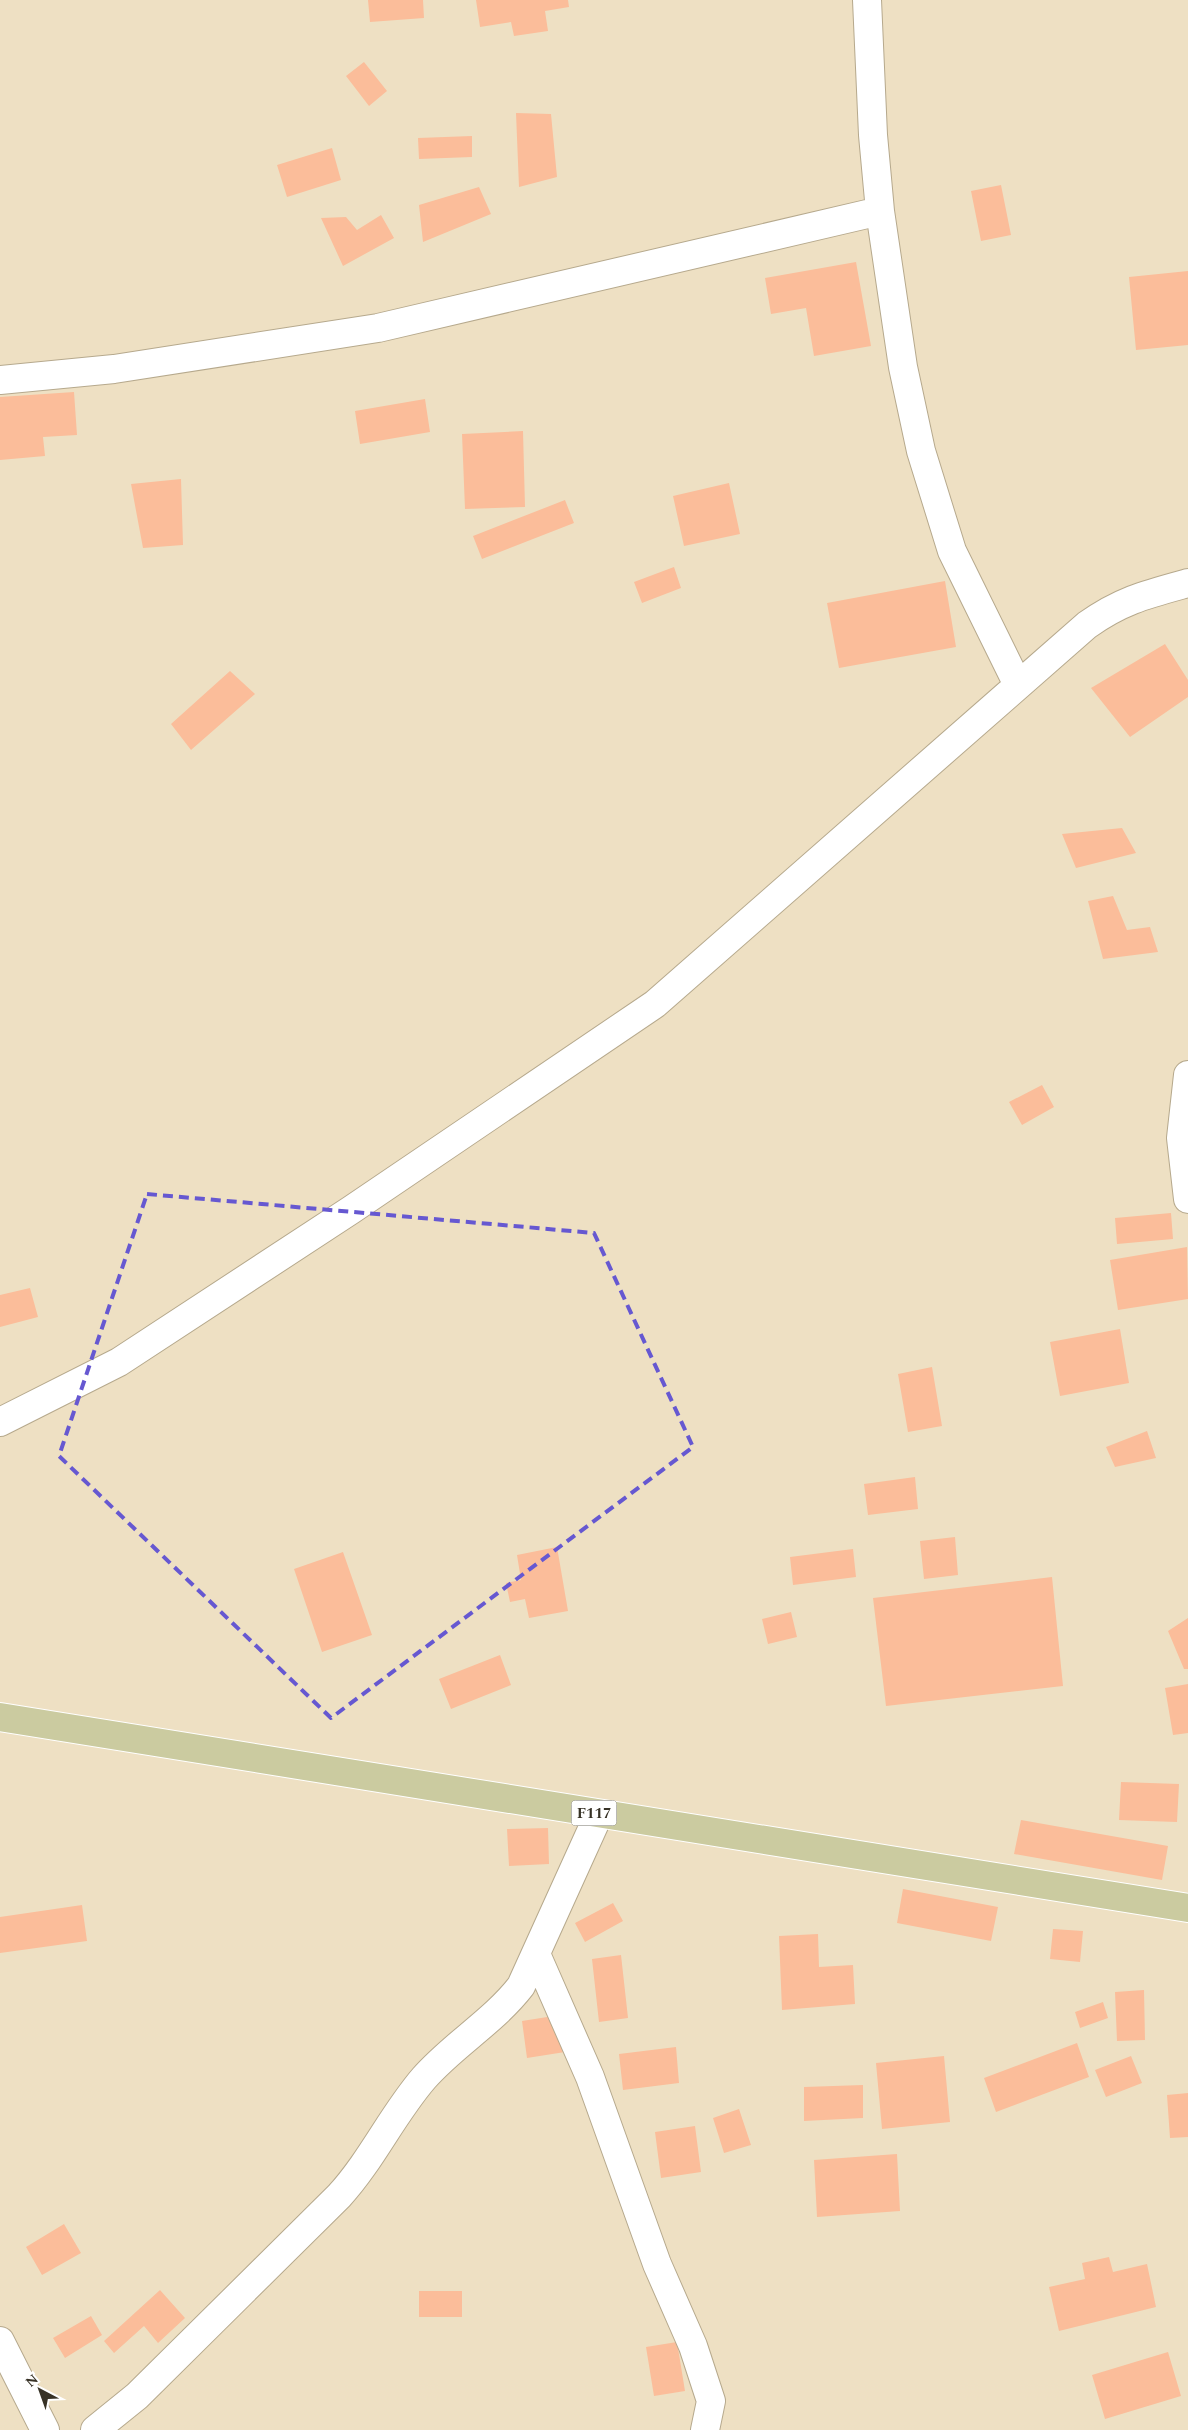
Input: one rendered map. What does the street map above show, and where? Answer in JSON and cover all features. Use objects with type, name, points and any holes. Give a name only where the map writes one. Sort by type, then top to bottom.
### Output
[{"type":"main road","name":"F117","points":[[0,1716],[1188,1908]]},
{"type":"street","points":[[867,0],[873,135],[880,210],[903,367],[921,451],[952,551],[1018,685]]},
{"type":"street","points":[[0,380],[114,369],[378,328],[880,210]]},
{"type":"street","points":[[0,1422],[119,1362],[351,1210],[655,1004],[1087,625],[1110,608],[1139,596],[1188,583]]},
{"type":"street","points":[[1188,1076],[1180,1138],[1188,1199]]},
{"type":"street","points":[[95,2430],[137,2396],[339,2196],[360,2173],[422,2080],[445,2055],[504,2008],[522,1986],[599,1814]]},
{"type":"street","points":[[536,1954],[590,2077],[657,2264],[693,2346],[710,2401],[705,2430]]},
{"type":"street","points":[[0,2342],[45,2430]]},
{"type":"highlighted area","points":[[147,1194],[594,1233],[693,1447],[331,1718],[59,1456]]},
{"type":"building","points":[[368,0],[423,0],[424,18],[370,22]]},
{"type":"building","points":[[476,0],[568,0],[569,7],[545,11],[548,31],[514,36],[511,22],[480,27]]},
{"type":"building","points":[[364,62],[387,91],[369,106],[346,76]]},
{"type":"building","points":[[516,113],[551,114],[557,177],[519,187]]},
{"type":"building","points":[[472,136],[472,157],[419,159],[418,138]]},
{"type":"building","points":[[332,148],[341,180],[287,197],[277,165]]},
{"type":"building","points":[[1001,185],[1011,235],[981,241],[971,191]]},
{"type":"building","points":[[479,187],[491,214],[423,242],[419,205]]},
{"type":"building","points":[[381,215],[394,238],[343,266],[321,218],[346,217],[357,230]]},
{"type":"building","points":[[856,262],[871,346],[814,356],[806,308],[771,314],[765,278]]},
{"type":"building","points":[[1188,271],[1188,345],[1136,350],[1129,277]]},
{"type":"building","points":[[74,392],[77,435],[43,437],[45,456],[0,460],[0,397]]},
{"type":"building","points":[[425,399],[430,432],[360,444],[355,411]]},
{"type":"building","points":[[523,431],[525,507],[465,509],[462,434]]},
{"type":"building","points":[[181,479],[183,545],[143,548],[131,484]]},
{"type":"building","points":[[729,483],[740,534],[684,546],[673,496]]},
{"type":"building","points":[[565,500],[574,523],[482,559],[473,536]]},
{"type":"building","points":[[674,567],[681,588],[642,603],[634,582]]},
{"type":"building","points":[[945,581],[956,647],[839,668],[827,603]]},
{"type":"building","points":[[1165,644],[1188,680],[1188,697],[1130,737],[1091,688]]},
{"type":"building","points":[[230,671],[255,694],[191,750],[171,724]]},
{"type":"building","points":[[1122,828],[1136,853],[1076,868],[1062,834]]},
{"type":"building","points":[[1113,896],[1127,930],[1150,927],[1158,952],[1103,959],[1088,901]]},
{"type":"building","points":[[1042,1085],[1054,1107],[1022,1125],[1009,1102]]},
{"type":"building","points":[[1171,1213],[1173,1239],[1117,1244],[1115,1218]]},
{"type":"building","points":[[1187,1247],[1188,1299],[1118,1310],[1110,1260]]},
{"type":"building","points":[[30,1288],[38,1317],[0,1327],[0,1295]]},
{"type":"building","points":[[1120,1329],[1129,1383],[1060,1396],[1050,1342]]},
{"type":"building","points":[[932,1367],[942,1426],[908,1432],[898,1374]]},
{"type":"building","points":[[1147,1431],[1156,1458],[1115,1467],[1106,1447]]},
{"type":"building","points":[[915,1477],[918,1509],[868,1515],[864,1484]]},
{"type":"building","points":[[955,1537],[958,1575],[924,1579],[920,1541]]},
{"type":"building","points":[[557,1547],[568,1611],[529,1618],[525,1599],[510,1602],[506,1583],[521,1580],[517,1555]]},
{"type":"building","points":[[853,1549],[856,1577],[793,1585],[790,1557]]},
{"type":"building","points":[[343,1552],[372,1635],[322,1652],[294,1569]]},
{"type":"building","points":[[1052,1577],[1063,1686],[886,1706],[873,1598]]},
{"type":"building","points":[[791,1612],[797,1637],[768,1644],[762,1619]]},
{"type":"building","points":[[1188,1618],[1188,1669],[1184,1669],[1168,1631]]},
{"type":"building","points":[[500,1655],[511,1685],[451,1709],[439,1679]]},
{"type":"building","points":[[1188,1684],[1188,1733],[1173,1735],[1165,1688]]},
{"type":"building","points":[[1121,1782],[1179,1784],[1177,1822],[1119,1820]]},
{"type":"building","points":[[1021,1820],[1168,1846],[1162,1880],[1014,1854]]},
{"type":"building","points":[[548,1828],[549,1864],[509,1866],[507,1829]]},
{"type":"building","points":[[903,1889],[998,1907],[991,1941],[897,1923]]},
{"type":"building","points":[[613,1903],[623,1921],[585,1942],[575,1923]]},
{"type":"building","points":[[82,1905],[87,1941],[0,1953],[0,1917]]},
{"type":"building","points":[[1053,1929],[1083,1931],[1080,1962],[1050,1959]]},
{"type":"building","points":[[818,1934],[819,1967],[853,1965],[855,2004],[782,2010],[779,1936]]},
{"type":"building","points":[[621,1955],[628,2018],[599,2022],[592,1959]]},
{"type":"building","points":[[1144,1990],[1145,2040],[1117,2041],[1115,1992]]},
{"type":"building","points":[[1103,2002],[1108,2018],[1080,2028],[1075,2012]]},
{"type":"building","points":[[560,2015],[565,2052],[527,2058],[522,2021]]},
{"type":"building","points":[[1077,2043],[1089,2077],[996,2112],[984,2078]]},
{"type":"building","points":[[676,2047],[679,2083],[623,2090],[619,2054]]},
{"type":"building","points":[[944,2056],[950,2122],[882,2129],[876,2063]]},
{"type":"building","points":[[1131,2056],[1142,2083],[1106,2097],[1095,2070]]},
{"type":"building","points":[[863,2085],[863,2118],[804,2121],[804,2087]]},
{"type":"building","points":[[1188,2093],[1188,2137],[1170,2138],[1167,2095]]},
{"type":"building","points":[[739,2109],[751,2145],[724,2153],[713,2118]]},
{"type":"building","points":[[695,2126],[701,2172],[661,2178],[655,2132]]},
{"type":"building","points":[[897,2154],[900,2211],[817,2217],[814,2160]]},
{"type":"building","points":[[64,2224],[81,2253],[42,2275],[26,2247]]},
{"type":"building","points":[[1109,2257],[1113,2272],[1147,2264],[1156,2307],[1059,2331],[1049,2287],[1085,2279],[1082,2263]]},
{"type":"building","points":[[160,2290],[185,2318],[158,2343],[144,2326],[114,2353],[104,2341]]},
{"type":"building","points":[[419,2291],[462,2291],[462,2317],[419,2317]]},
{"type":"building","points":[[91,2316],[102,2335],[65,2358],[53,2338]]},
{"type":"building","points":[[677,2342],[685,2391],[654,2396],[646,2347]]},
{"type":"building","points":[[1168,2352],[1181,2396],[1105,2419],[1092,2375]]}]
